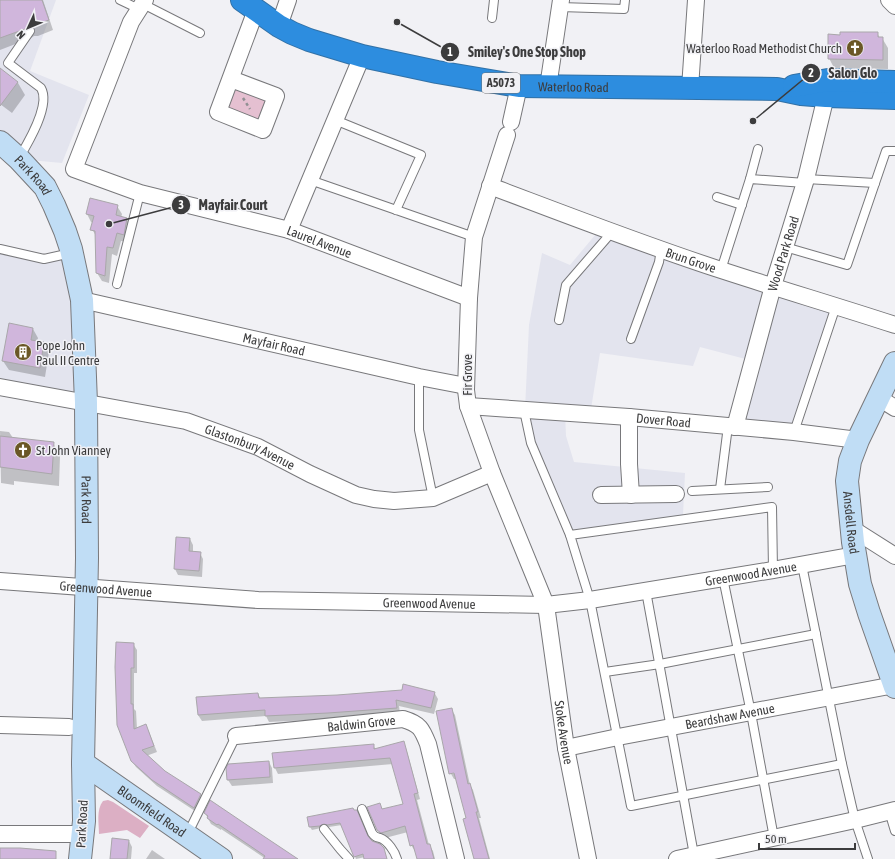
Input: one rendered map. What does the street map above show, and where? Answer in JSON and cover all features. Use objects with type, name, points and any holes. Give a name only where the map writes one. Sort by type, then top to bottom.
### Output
[{"type":"highway","name":"Waterloo Road","points":[[249,5],[279,26],[292,33],[309,40],[362,56],[437,72],[519,86],[777,89],[801,94],[827,88],[895,82]]},
{"type":"highway","name":"Waterloo Road","points":[[827,88],[895,98]]},
{"type":"main road","name":"Park Road","points":[[0,142],[19,159],[45,187],[65,231],[72,253],[82,300],[86,402],[87,587],[83,763],[84,822],[80,859]]},
{"type":"main road","name":"Ansdell Road","points":[[895,363],[887,403],[858,440],[850,462],[847,481],[855,555],[860,584],[868,613],[895,686]]},
{"type":"main road","name":"Bloomfield Road","points":[[83,763],[221,859]]},
{"type":"street","points":[[279,26],[288,0]]},
{"type":"street","points":[[690,88],[696,0]]},
{"type":"street","points":[[889,0],[895,6]]},
{"type":"street","name":"Laurel Avenue","points":[[142,4],[131,22],[74,169],[140,193],[289,230],[469,298]]},
{"type":"street","points":[[548,87],[560,4]]},
{"type":"street","points":[[231,79],[276,96],[263,130],[218,112],[231,79],[249,5]]},
{"type":"street","points":[[289,230],[362,56]]},
{"type":"street","name":"Fir Grove","points":[[519,86],[509,128],[474,237],[469,298],[466,386],[468,406],[492,473],[546,605]]},
{"type":"street","name":"Wood Park Road","points":[[731,426],[805,181],[827,88]]},
{"type":"street","name":"Brun Grove","points":[[490,186],[612,232],[721,270],[895,325]]},
{"type":"street","name":"Mayfair Road","points":[[82,300],[419,377],[466,386]]},
{"type":"street","name":"Glastonbury Avenue","points":[[0,387],[186,421],[258,447],[356,496],[374,500],[394,501],[433,498],[492,473]]},
{"type":"street","name":"Dover Road","points":[[468,406],[629,417],[794,432],[858,440]]},
{"type":"street","points":[[629,417],[629,464],[631,495]]},
{"type":"street","points":[[601,495],[684,492]]},
{"type":"street","points":[[852,528],[894,554]]},
{"type":"street","name":"Greenwood Avenue","points":[[0,581],[258,600],[546,605],[646,591],[855,555]]},
{"type":"street","name":"Stoke Avenue","points":[[546,605],[566,748],[588,859]]},
{"type":"street","name":"Beardshaw Avenue","points":[[566,748],[895,686]]},
{"type":"street","name":"Baldwin Grove","points":[[236,736],[404,719],[411,721],[418,726],[424,734],[428,744],[456,859]]},
{"type":"street","points":[[0,725],[69,727]]},
{"type":"street","points":[[677,859],[892,811]]},
{"type":"street","points":[[0,834],[82,834]]},
{"type":"lane","points":[[120,0],[142,4],[200,33]]},
{"type":"lane","points":[[492,18],[494,0]]},
{"type":"lane","points":[[560,4],[624,9],[625,0]]},
{"type":"lane","points":[[19,159],[42,111],[44,101],[44,93],[41,88],[8,63],[30,31]]},
{"type":"lane","points":[[335,120],[421,154],[396,210]]},
{"type":"lane","points":[[721,270],[758,149]]},
{"type":"lane","points":[[785,247],[847,265],[886,152],[895,151]]},
{"type":"lane","points":[[750,179],[875,183]]},
{"type":"lane","points":[[310,180],[474,237]]},
{"type":"lane","points":[[117,284],[140,193]]},
{"type":"lane","points":[[717,197],[742,205]]},
{"type":"lane","points":[[559,320],[566,285],[612,232]]},
{"type":"lane","points":[[0,249],[44,259],[72,253]]},
{"type":"lane","points":[[630,339],[659,262],[661,249]]},
{"type":"lane","points":[[794,432],[836,306]]},
{"type":"lane","points":[[419,377],[419,430],[433,498]]},
{"type":"lane","points":[[525,409],[531,443],[570,535],[590,600],[632,806],[842,764]]},
{"type":"lane","points":[[720,489],[731,426]]},
{"type":"lane","points":[[684,492],[768,487]]},
{"type":"lane","points":[[570,535],[772,507],[773,570]]},
{"type":"lane","points":[[802,564],[842,764],[855,820],[868,859]]},
{"type":"lane","points":[[723,578],[751,713],[774,838]]},
{"type":"lane","points":[[646,591],[694,855]]},
{"type":"lane","points":[[605,672],[660,664],[816,634]]},
{"type":"lane","points":[[186,835],[236,736]]},
{"type":"lane","points":[[362,809],[373,836],[380,838],[387,843],[397,859]]},
{"type":"lane","points":[[892,811],[895,831]]},
{"type":"lane","points":[[324,829],[349,859]]},
{"type":"path","points":[[231,79],[263,130]]},
{"type":"shaded area","points":[[0,0],[56,0],[30,71],[89,95],[62,163],[19,159],[0,142]]},
{"type":"shaded area","points":[[231,79],[276,96],[263,130],[218,112]]},
{"type":"shaded area","points":[[601,228],[836,306],[794,432],[735,427],[753,361],[700,347],[693,366],[600,353],[590,415],[565,412],[566,436],[574,462],[685,473],[683,515],[569,533],[531,443],[525,409],[529,325],[542,253],[570,265]]},
{"type":"shaded area","points":[[0,244],[46,255],[71,249],[86,403],[0,387]]},
{"type":"shaded area","points":[[108,800],[149,826],[140,838],[127,830],[99,834],[99,808],[103,801]]},
{"type":"building","points":[[0,0],[42,0],[49,20],[28,26],[25,29],[0,38]]},
{"type":"building","name":"Waterloo Road Methodist Church","points":[[840,32],[878,32],[878,37],[883,37],[883,60],[828,59],[828,34],[840,35]]},
{"type":"building","points":[[0,68],[18,82],[0,106]]},
{"type":"building","points":[[90,198],[118,205],[116,215],[127,218],[124,235],[117,233],[113,248],[107,247],[105,276],[96,273],[95,231],[90,230],[94,216],[86,214]]},
{"type":"building","name":"Pope John Paul II Centre","points":[[9,323],[33,328],[31,340],[44,342],[40,368],[2,361]]},
{"type":"building","points":[[0,436],[54,442],[52,474],[0,467]]},
{"type":"building","points":[[176,537],[190,538],[189,551],[201,552],[199,571],[174,569]]},
{"type":"building","points":[[116,642],[134,643],[134,668],[131,668],[131,704],[133,704],[134,729],[146,724],[154,746],[142,750],[165,771],[201,794],[194,808],[152,780],[131,761],[117,725],[115,667]]},
{"type":"building","points":[[403,684],[435,692],[431,708],[396,700],[397,708],[265,716],[265,710],[198,715],[196,697],[258,693],[259,698],[337,695],[402,690]]},
{"type":"building","points":[[452,708],[468,784],[470,783],[478,812],[476,812],[489,859],[474,859],[463,819],[466,818],[454,773],[449,774],[436,711]]},
{"type":"building","points":[[404,741],[418,793],[414,794],[427,844],[430,844],[434,859],[417,859],[413,845],[410,846],[405,826],[381,833],[377,830],[367,807],[380,803],[382,809],[403,804],[390,758],[274,768],[272,753],[374,744],[374,749]]},
{"type":"building","points":[[269,761],[270,777],[227,780],[226,768],[228,764]]},
{"type":"building","points":[[210,800],[298,859],[263,859],[265,856],[207,818],[208,816],[204,813]]},
{"type":"building","points":[[353,808],[354,810],[357,810],[368,836],[372,841],[380,844],[384,848],[387,859],[364,859],[363,854],[354,857],[340,823],[309,827],[307,817]]},
{"type":"building","points":[[112,838],[129,840],[127,859],[110,859]]},
{"type":"building","points":[[0,848],[56,851],[56,859],[0,859]]},
{"type":"place","name":"Smiley's One Stop Shop","points":[[397,22]]},
{"type":"place","name":"Waterloo Road Methodist Church","points":[[855,48]]},
{"type":"place","name":"Salon Glo","points":[[753,121]]},
{"type":"place","name":"Mayfair Court","points":[[109,224]]},
{"type":"place","name":"Pope John Paul II Centre","points":[[23,352]]},
{"type":"place","name":"St John Vianney","points":[[23,450]]}]
